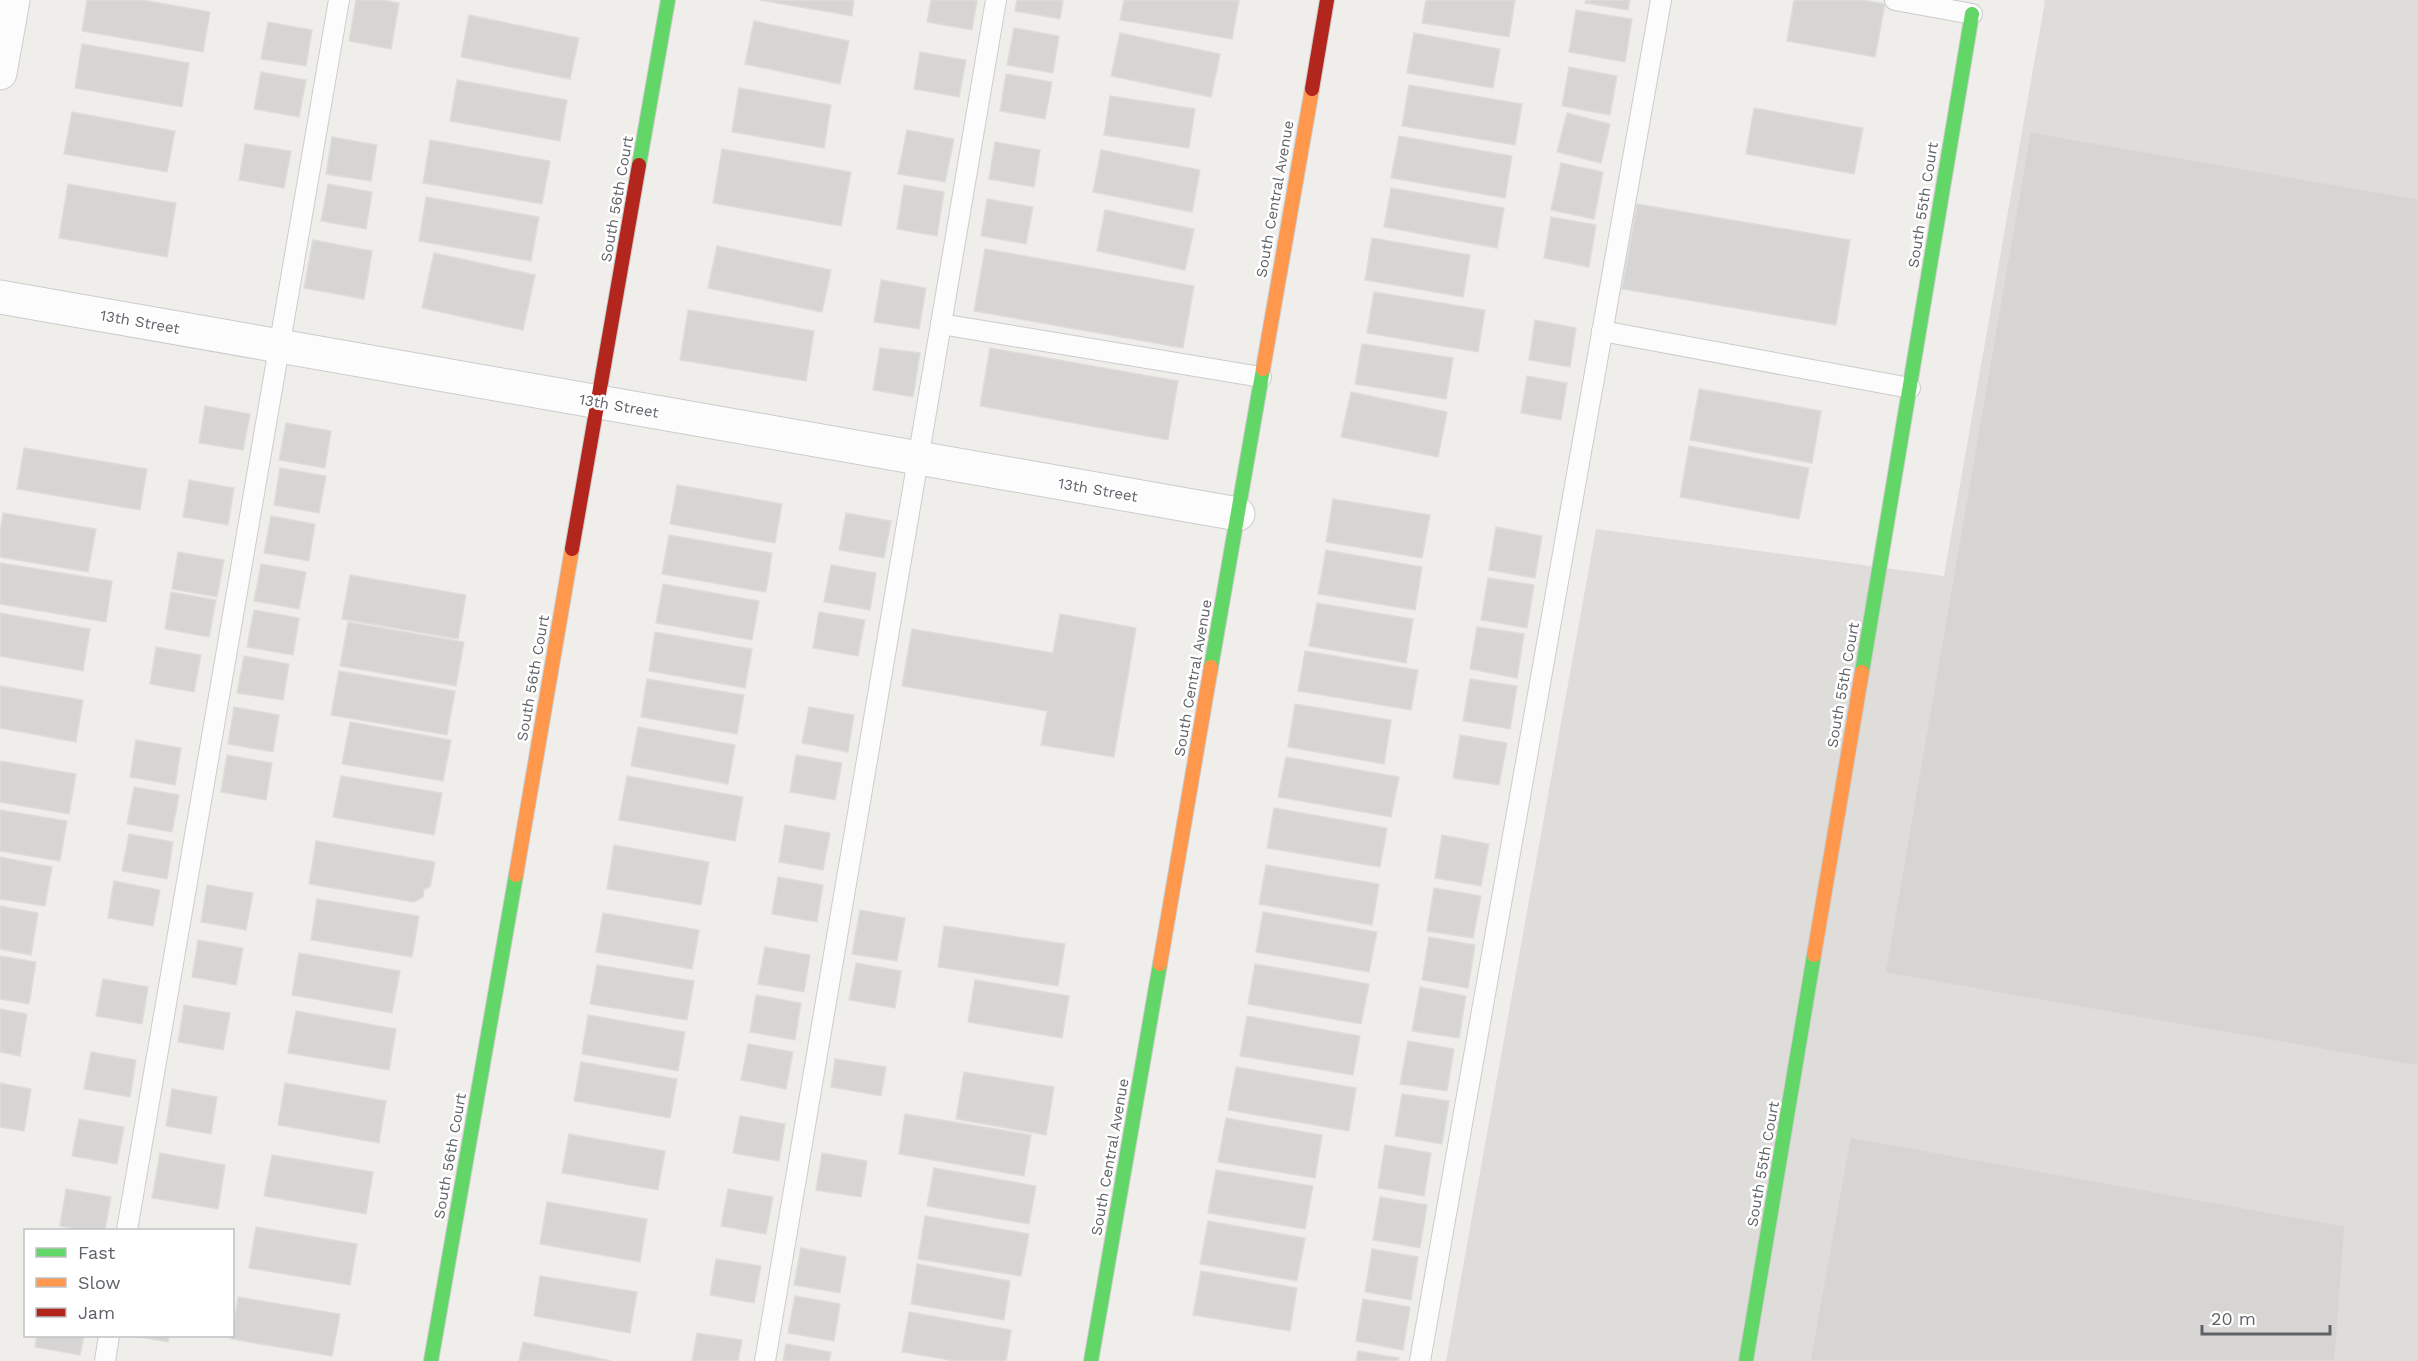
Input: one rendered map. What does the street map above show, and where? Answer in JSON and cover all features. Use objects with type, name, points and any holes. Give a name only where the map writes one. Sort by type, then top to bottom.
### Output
[{"type":"street","points":[[0,73],[13,0]]},
{"type":"street","name":"South 56th Court","points":[[431,1361],[668,0]]},
{"type":"street","name":"South Central Avenue","points":[[1091,1361],[1327,0]]},
{"type":"street","name":"South 55th Court","points":[[1746,1361],[1971,14]]},
{"type":"street","name":"13th Street","points":[[0,297],[1238,514]]},
{"type":"lane","points":[[128,1229],[339,0]]},
{"type":"lane","points":[[765,1361],[996,0]]},
{"type":"lane","points":[[1420,1361],[1661,0]]},
{"type":"lane","points":[[1895,0],[1971,14]]},
{"type":"lane","points":[[941,324],[1261,377]]},
{"type":"lane","points":[[1602,331],[1910,388]]},
{"type":"lane","points":[[105,1361],[109,1337]]},
{"type":"shaded area","points":[[2042,0],[2418,0],[2418,1361],[1446,1361],[1596,529],[1944,576],[2045,1]]},
{"type":"building","points":[[87,0],[143,0],[210,12],[203,52],[82,31]]},
{"type":"building","points":[[356,0],[383,0],[399,3],[391,49],[349,41]]},
{"type":"building","points":[[759,0],[854,0],[852,16]]},
{"type":"building","points":[[931,0],[977,0],[972,30],[927,22]]},
{"type":"building","points":[[1017,0],[1063,0],[1060,19],[1015,11]]},
{"type":"building","points":[[1124,0],[1239,0],[1232,39],[1120,20]]},
{"type":"building","points":[[1426,0],[1515,0],[1509,37],[1422,23]]},
{"type":"building","points":[[1586,0],[1630,0],[1628,10],[1585,3]]},
{"type":"building","points":[[1794,0],[1863,0],[1885,4],[1875,57],[1787,41]]},
{"type":"building","points":[[1576,10],[1632,19],[1625,62],[1569,52]]},
{"type":"building","points":[[469,15],[579,38],[570,79],[461,57]]},
{"type":"building","points":[[754,21],[849,41],[840,84],[745,64]]},
{"type":"building","points":[[268,22],[312,30],[306,66],[261,59]]},
{"type":"building","points":[[1014,28],[1059,36],[1053,73],[1007,65]]},
{"type":"building","points":[[1120,33],[1220,54],[1211,97],[1111,76]]},
{"type":"building","points":[[1414,33],[1500,49],[1493,88],[1407,73]]},
{"type":"building","points":[[82,44],[189,63],[182,107],[75,88]]},
{"type":"building","points":[[920,52],[966,60],[959,97],[914,89]]},
{"type":"building","points":[[1569,67],[1617,76],[1610,115],[1562,106]]},
{"type":"building","points":[[261,72],[306,80],[299,117],[254,109]]},
{"type":"building","points":[[1006,74],[1052,82],[1045,119],[1000,111]]},
{"type":"building","points":[[457,80],[567,100],[560,141],[450,121]]},
{"type":"building","points":[[1409,85],[1522,104],[1515,145],[1402,126]]},
{"type":"building","points":[[739,88],[831,105],[824,148],[732,132]]},
{"type":"building","points":[[1110,96],[1195,109],[1189,148],[1104,135]]},
{"type":"building","points":[[1754,108],[1863,128],[1854,174],[1746,154]]},
{"type":"building","points":[[72,112],[175,131],[167,172],[64,154]]},
{"type":"building","points":[[1567,113],[1610,124],[1601,163],[1557,152]]},
{"type":"building","points":[[907,130],[954,139],[945,182],[898,174]]},
{"type":"building","points":[[2030,132],[2418,199],[2418,1066],[1885,973]]},
{"type":"building","points":[[1399,136],[1512,156],[1505,198],[1391,178]]},
{"type":"building","points":[[332,137],[377,145],[371,181],[326,174]]},
{"type":"building","points":[[430,140],[550,161],[542,204],[423,183]]},
{"type":"building","points":[[995,142],[1040,150],[1034,187],[989,179]]},
{"type":"building","points":[[245,144],[291,151],[284,188],[239,180]]},
{"type":"building","points":[[722,149],[851,172],[841,226],[713,203]]},
{"type":"building","points":[[1101,150],[1200,170],[1192,212],[1093,192]]},
{"type":"building","points":[[1561,163],[1603,172],[1594,219],[1551,210]]},
{"type":"building","points":[[68,184],[176,203],[167,257],[59,238]]},
{"type":"building","points":[[328,184],[372,192],[366,229],[321,221]]},
{"type":"building","points":[[904,185],[944,192],[937,236],[897,229]]},
{"type":"building","points":[[1391,188],[1504,208],[1497,248],[1384,227]]},
{"type":"building","points":[[426,197],[539,217],[531,261],[419,241]]},
{"type":"building","points":[[987,199],[1033,207],[1026,244],[981,236]]},
{"type":"building","points":[[1637,204],[1850,240],[1836,325],[1622,289]]},
{"type":"building","points":[[1105,210],[1194,229],[1185,270],[1097,251]]},
{"type":"building","points":[[1551,217],[1596,225],[1589,267],[1544,258]]},
{"type":"building","points":[[1372,238],[1470,255],[1463,297],[1365,280]]},
{"type":"building","points":[[313,240],[372,251],[364,299],[304,288]]},
{"type":"building","points":[[717,246],[831,270],[822,312],[708,288]]},
{"type":"building","points":[[985,249],[1194,286],[1183,348],[974,311]]},
{"type":"building","points":[[434,253],[535,275],[523,330],[422,308]]},
{"type":"building","points":[[881,280],[926,288],[919,329],[874,322]]},
{"type":"building","points":[[1374,292],[1485,310],[1478,352],[1367,333]]},
{"type":"building","points":[[688,310],[814,331],[806,381],[680,360]]},
{"type":"building","points":[[1535,320],[1576,328],[1570,367],[1529,360]]},
{"type":"building","points":[[1362,344],[1453,358],[1446,399],[1355,384]]},
{"type":"building","points":[[880,348],[920,353],[913,397],[873,390]]},
{"type":"building","points":[[990,348],[1178,381],[1168,440],[980,406]]},
{"type":"building","points":[[1527,376],[1567,383],[1561,420],[1521,413]]},
{"type":"building","points":[[1699,389],[1821,411],[1812,463],[1690,440]]},
{"type":"building","points":[[1351,392],[1447,412],[1438,457],[1341,437]]},
{"type":"building","points":[[205,406],[250,414],[243,450],[199,443]]},
{"type":"building","points":[[286,423],[331,431],[325,468],[279,460]]},
{"type":"building","points":[[1689,446],[1809,468],[1799,519],[1680,497]]},
{"type":"building","points":[[24,448],[147,469],[140,510],[17,489]]},
{"type":"building","points":[[280,468],[326,476],[319,513],[274,505]]},
{"type":"building","points":[[189,480],[234,488],[228,525],[183,517]]},
{"type":"building","points":[[677,485],[782,504],[775,543],[670,524]]},
{"type":"building","points":[[1333,499],[1430,515],[1422,558],[1326,542]]},
{"type":"building","points":[[3,513],[96,529],[88,572],[0,557]]},
{"type":"building","points":[[846,513],[891,521],[884,558],[839,550]]},
{"type":"building","points":[[271,516],[315,524],[309,561],[264,553]]},
{"type":"building","points":[[1496,527],[1542,536],[1535,578],[1489,570]]},
{"type":"building","points":[[669,535],[772,553],[766,592],[662,574]]},
{"type":"building","points":[[1326,550],[1422,567],[1415,610],[1318,594]]},
{"type":"building","points":[[178,552],[224,560],[217,597],[172,589]]},
{"type":"building","points":[[0,563],[112,581],[106,622],[0,604]]},
{"type":"building","points":[[261,564],[306,572],[299,609],[254,601]]},
{"type":"building","points":[[831,565],[876,573],[870,610],[824,602]]},
{"type":"building","points":[[350,575],[466,595],[458,639],[342,619]]},
{"type":"building","points":[[1488,578],[1534,585],[1527,628],[1481,620]]},
{"type":"building","points":[[663,584],[759,601],[752,640],[656,623]]},
{"type":"building","points":[[171,592],[216,600],[209,637],[165,629]]},
{"type":"building","points":[[1317,603],[1413,619],[1406,663],[1309,646]]},
{"type":"building","points":[[254,610],[299,618],[293,655],[247,647]]},
{"type":"building","points":[[819,612],[865,620],[858,656],[813,648]]},
{"type":"building","points":[[0,613],[90,629],[83,671],[0,656]]},
{"type":"building","points":[[1060,614],[1136,628],[1114,757],[1041,745],[1047,711],[902,686],[912,629],[1053,653]]},
{"type":"building","points":[[348,622],[464,642],[456,686],[340,666]]},
{"type":"building","points":[[1477,627],[1524,634],[1517,678],[1470,669]]},
{"type":"building","points":[[655,632],[752,649],[745,688],[649,671]]},
{"type":"building","points":[[156,647],[201,655],[194,692],[150,684]]},
{"type":"building","points":[[1305,651],[1418,670],[1411,710],[1298,691]]},
{"type":"building","points":[[244,656],[289,664],[283,700],[237,693]]},
{"type":"building","points":[[339,671],[455,691],[447,735],[331,715]]},
{"type":"building","points":[[647,679],[744,695],[737,734],[641,717]]},
{"type":"building","points":[[1470,679],[1517,686],[1510,729],[1463,721]]},
{"type":"building","points":[[0,686],[83,700],[76,742],[0,728]]},
{"type":"building","points":[[1295,704],[1391,720],[1384,764],[1288,747]]},
{"type":"building","points":[[234,707],[279,715],[273,752],[228,744]]},
{"type":"building","points":[[809,707],[854,715],[848,752],[802,743]]},
{"type":"building","points":[[350,722],[451,740],[443,781],[342,764]]},
{"type":"building","points":[[638,727],[735,745],[728,784],[631,766]]},
{"type":"building","points":[[1460,735],[1507,743],[1499,785],[1453,778]]},
{"type":"building","points":[[136,740],[181,748],[175,785],[130,777]]},
{"type":"building","points":[[227,755],[272,763],[266,800],[221,792]]},
{"type":"building","points":[[796,755],[842,763],[835,800],[790,792]]},
{"type":"building","points":[[1286,757],[1399,777],[1391,817],[1278,797]]},
{"type":"building","points":[[0,761],[76,774],[69,814],[0,802]]},
{"type":"building","points":[[341,776],[442,793],[434,835],[333,817]]},
{"type":"building","points":[[627,776],[743,797],[735,841],[619,820]]},
{"type":"building","points":[[134,787],[179,795],[172,832],[127,824]]},
{"type":"building","points":[[1274,808],[1387,828],[1380,867],[1267,848]]},
{"type":"building","points":[[0,810],[67,821],[60,861],[0,851]]},
{"type":"building","points":[[785,825],[830,833],[823,870],[779,862]]},
{"type":"building","points":[[129,834],[173,842],[167,879],[122,871]]},
{"type":"building","points":[[1442,835],[1489,844],[1481,886],[1435,878]]},
{"type":"building","points":[[316,841],[435,862],[430,887],[424,889],[423,897],[414,902],[309,884]]},
{"type":"building","points":[[614,845],[709,862],[701,905],[607,889]]},
{"type":"building","points":[[0,857],[52,867],[45,906],[0,899]]},
{"type":"building","points":[[1266,865],[1379,884],[1372,925],[1259,904]]},
{"type":"building","points":[[778,877],[823,885],[817,922],[772,914]]},
{"type":"building","points":[[114,881],[160,890],[153,926],[108,918]]},
{"type":"building","points":[[207,885],[253,893],[246,930],[201,922]]},
{"type":"building","points":[[1434,888],[1481,896],[1473,938],[1427,931]]},
{"type":"building","points":[[317,899],[419,916],[412,957],[311,940]]},
{"type":"building","points":[[0,906],[38,913],[31,955],[0,949]]},
{"type":"building","points":[[860,910],[905,918],[897,961],[852,954]]},
{"type":"building","points":[[1263,912],[1377,932],[1369,972],[1256,952]]},
{"type":"building","points":[[603,913],[699,930],[692,969],[596,952]]},
{"type":"building","points":[[944,926],[1065,944],[1058,986],[938,967]]},
{"type":"building","points":[[1429,937],[1475,945],[1468,988],[1422,980]]},
{"type":"building","points":[[198,940],[243,948],[236,985],[192,977]]},
{"type":"building","points":[[765,947],[810,955],[804,992],[758,984]]},
{"type":"building","points":[[299,953],[400,971],[392,1013],[292,995]]},
{"type":"building","points":[[0,956],[36,962],[29,1004],[0,999]]},
{"type":"building","points":[[856,963],[901,971],[895,1008],[849,1000]]},
{"type":"building","points":[[1255,964],[1369,984],[1361,1024],[1248,1004]]},
{"type":"building","points":[[597,965],[694,981],[687,1020],[590,1004]]},
{"type":"building","points":[[103,979],[148,987],[142,1024],[96,1016]]},
{"type":"building","points":[[975,980],[1069,996],[1062,1038],[968,1022]]},
{"type":"building","points":[[1420,987],[1466,996],[1459,1038],[1412,1031]]},
{"type":"building","points":[[756,995],[801,1003],[795,1040],[750,1032]]},
{"type":"building","points":[[184,1005],[230,1013],[223,1050],[178,1042]]},
{"type":"building","points":[[0,1009],[27,1014],[20,1056],[0,1052]]},
{"type":"building","points":[[296,1011],[396,1029],[389,1070],[288,1053]]},
{"type":"building","points":[[588,1015],[685,1032],[678,1071],[582,1054]]},
{"type":"building","points":[[1247,1016],[1360,1036],[1353,1075],[1240,1056]]},
{"type":"building","points":[[1408,1041],[1454,1049],[1447,1091],[1400,1084]]},
{"type":"building","points":[[748,1044],[793,1052],[786,1089],[741,1080]]},
{"type":"building","points":[[91,1052],[136,1060],[130,1097],[84,1089]]},
{"type":"building","points":[[835,1059],[886,1067],[881,1096],[831,1087]]},
{"type":"building","points":[[581,1062],[677,1079],[670,1118],[574,1101]]},
{"type":"building","points":[[1236,1067],[1356,1088],[1349,1131],[1228,1110]]},
{"type":"building","points":[[964,1072],[1054,1087],[1046,1135],[956,1119]]},
{"type":"building","points":[[0,1083],[31,1089],[24,1131],[0,1127]]},
{"type":"building","points":[[285,1083],[386,1101],[379,1143],[278,1125]]},
{"type":"building","points":[[172,1089],[217,1097],[211,1134],[166,1126]]},
{"type":"building","points":[[1402,1094],[1449,1101],[1442,1144],[1395,1136]]},
{"type":"building","points":[[905,1114],[1031,1135],[1024,1176],[899,1154]]},
{"type":"building","points":[[740,1116],[785,1124],[779,1161],[733,1153]]},
{"type":"building","points":[[1226,1118],[1322,1135],[1315,1178],[1218,1162]]},
{"type":"building","points":[[79,1119],[124,1127],[117,1164],[72,1156]]},
{"type":"building","points":[[569,1134],[665,1151],[658,1190],[562,1173]]},
{"type":"building","points":[[1850,1137],[2345,1226],[2335,1361],[1810,1361]]},
{"type":"building","points":[[1385,1145],[1431,1153],[1424,1196],[1378,1188]]},
{"type":"building","points":[[160,1153],[225,1165],[218,1209],[152,1198]]},
{"type":"building","points":[[822,1153],[867,1161],[861,1197],[816,1190]]},
{"type":"building","points":[[272,1155],[373,1172],[366,1214],[264,1196]]},
{"type":"building","points":[[934,1168],[1036,1186],[1029,1224],[927,1206]]},
{"type":"building","points":[[1216,1170],[1313,1186],[1305,1229],[1208,1213]]},
{"type":"building","points":[[66,1189],[111,1197],[105,1229],[78,1229],[60,1226]]},
{"type":"building","points":[[728,1189],[773,1197],[766,1234],[721,1226]]},
{"type":"building","points":[[1380,1197],[1427,1205],[1420,1248],[1373,1240]]},
{"type":"building","points":[[547,1202],[647,1219],[640,1262],[540,1244]]},
{"type":"building","points":[[925,1216],[1029,1234],[1021,1276],[918,1259]]},
{"type":"building","points":[[1208,1221],[1305,1238],[1297,1281],[1200,1264]]},
{"type":"building","points":[[256,1227],[357,1244],[350,1285],[249,1268]]},
{"type":"building","points":[[801,1248],[846,1257],[840,1293],[794,1285]]},
{"type":"building","points":[[1372,1249],[1418,1257],[1411,1300],[1365,1292]]},
{"type":"building","points":[[716,1259],[761,1266],[754,1303],[710,1295]]},
{"type":"building","points":[[917,1264],[1010,1281],[1004,1320],[911,1304]]},
{"type":"building","points":[[1201,1271],[1297,1288],[1290,1331],[1193,1315]]},
{"type":"building","points":[[540,1276],[637,1292],[630,1333],[534,1316]]},
{"type":"building","points":[[795,1296],[840,1304],[834,1341],[788,1333]]},
{"type":"building","points":[[238,1297],[340,1314],[332,1356],[231,1339],[234,1337]]},
{"type":"building","points":[[1363,1299],[1410,1307],[1403,1350],[1356,1341]]},
{"type":"building","points":[[909,1312],[1011,1330],[1006,1361],[956,1361],[902,1352]]},
{"type":"building","points":[[697,1333],[742,1340],[738,1361],[692,1361]]},
{"type":"building","points":[[37,1337],[84,1337],[80,1355],[35,1347]]},
{"type":"building","points":[[140,1337],[169,1337],[168,1342]]},
{"type":"building","points":[[523,1342],[611,1361],[519,1361]]},
{"type":"building","points":[[786,1344],[831,1352],[829,1361],[783,1361]]},
{"type":"building","points":[[1358,1351],[1399,1358],[1398,1361],[1356,1361]]},
{"type":"traffic: fast","points":[[639,165],[668,0]]},
{"type":"traffic: fast","points":[[1862,672],[1972,14]]},
{"type":"traffic: fast","points":[[1211,667],[1263,369]]},
{"type":"traffic: fast","points":[[431,1361],[516,875]]},
{"type":"traffic: fast","points":[[1746,1361],[1814,955]]},
{"type":"traffic: fast","points":[[1091,1361],[1160,964]]},
{"type":"traffic: slow","points":[[1263,369],[1312,89]]},
{"type":"traffic: slow","points":[[516,875],[572,549]]},
{"type":"traffic: slow","points":[[1160,964],[1211,667]]},
{"type":"traffic: slow","points":[[1814,955],[1862,672]]},
{"type":"traffic: jam","points":[[1312,89],[1327,0]]},
{"type":"traffic: jam","points":[[572,549],[639,165]]}]
